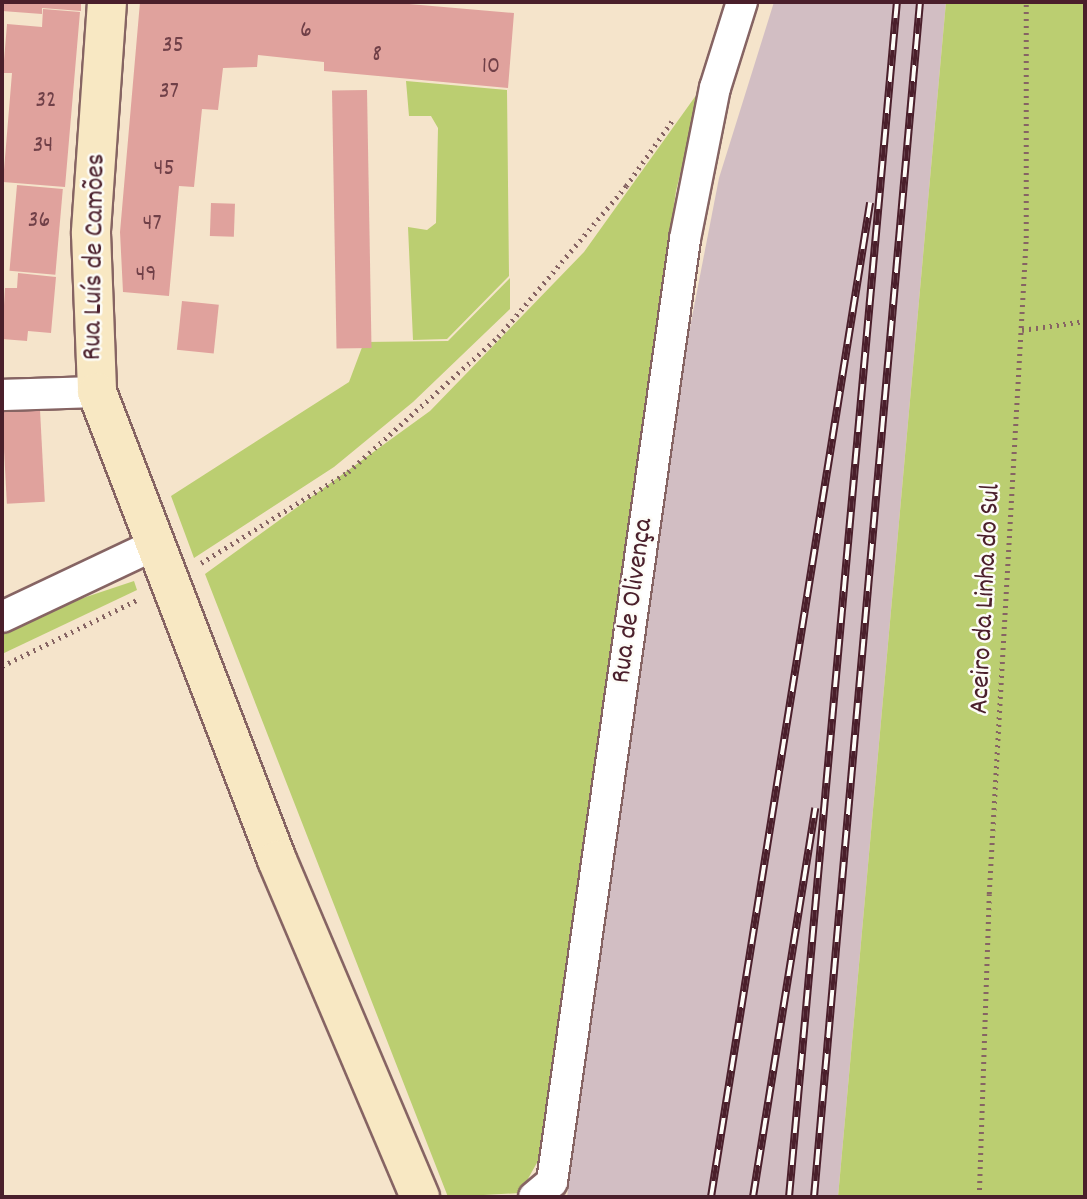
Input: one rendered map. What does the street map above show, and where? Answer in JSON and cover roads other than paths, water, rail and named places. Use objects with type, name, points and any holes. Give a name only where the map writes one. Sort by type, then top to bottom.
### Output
[{"type":"main road","name":"Rua Luís de Camões","points":[[107,2],[91,233],[97,392],[152,546],[420,1197]]},
{"type":"street","name":"Rua de Olivença","points":[[534,1197],[552,1182],[685,239],[715,88],[742,2]]},
{"type":"street","points":[[2,395],[97,392]]},
{"type":"street","points":[[2,617],[152,546]]},
{"type":"railway","points":[[789,1197],[897,2]]},
{"type":"railway","points":[[814,1197],[920,2]]},
{"type":"railway","points":[[711,1197],[870,203]]},
{"type":"railway","points":[[753,1197],[815,808]]}]
